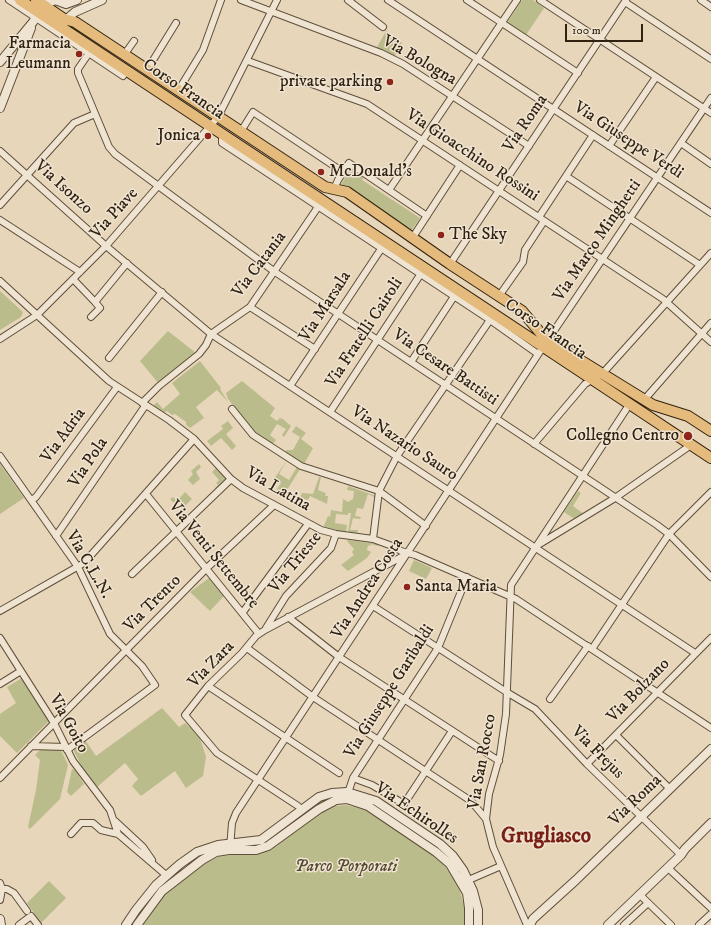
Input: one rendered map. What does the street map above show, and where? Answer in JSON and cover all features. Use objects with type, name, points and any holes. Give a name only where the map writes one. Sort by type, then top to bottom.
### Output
[{"type":"main road","name":"Corso Francia","points":[[20,0],[37,12],[62,23],[126,71],[222,134],[320,204],[422,272],[491,317],[543,347],[711,458]]},
{"type":"main road","name":"Corso Francia","points":[[62,23],[75,22],[178,91],[242,130],[325,187],[347,192],[450,264],[522,311],[543,336],[543,347]]},
{"type":"main road","name":"Corso Francia","points":[[543,347],[603,373],[653,405],[688,416],[711,431]]},
{"type":"street","name":"Corso Francia","points":[[8,0],[37,12],[89,53],[123,76],[126,71]]},
{"type":"street","points":[[0,62],[15,44],[37,12],[55,0]]},
{"type":"street","points":[[55,0],[66,4],[77,0]]},
{"type":"street","points":[[55,0],[62,23],[102,0]]},
{"type":"street","points":[[178,91],[203,50],[221,0]]},
{"type":"street","name":"Via Bologna","points":[[241,0],[382,53],[403,64],[529,146]]},
{"type":"street","name":"Via Piave","points":[[0,339],[37,315],[106,246],[219,115],[248,61],[277,0]]},
{"type":"street","points":[[348,0],[383,27]]},
{"type":"street","name":"Via Giuseppe Verdi","points":[[388,0],[711,213]]},
{"type":"street","points":[[467,0],[578,73]]},
{"type":"street","points":[[389,190],[517,0]]},
{"type":"street","points":[[540,0],[711,113]]},
{"type":"street","points":[[701,0],[711,6]]},
{"type":"street","points":[[626,1],[711,59]]},
{"type":"street","name":"Via Roma","points":[[450,264],[626,1]]},
{"type":"street","points":[[0,108],[37,12]]},
{"type":"street","name":"Corso Francia","points":[[147,70],[176,23]]},
{"type":"street","name":"Corso Francia","points":[[124,54],[134,40]]},
{"type":"street","points":[[15,44],[23,49]]},
{"type":"street","name":"Via Cesare Battisti","points":[[89,53],[78,69],[78,73],[111,150],[275,272],[669,534],[711,577]]},
{"type":"street","name":"Via Gioacchino Rossini","points":[[248,61],[367,104],[667,302],[711,342]]},
{"type":"street","points":[[609,146],[656,77]]},
{"type":"street","name":"Via Marco Minghetti","points":[[543,347],[711,98]]},
{"type":"street","name":"Corso Francia","points":[[242,130],[253,112],[343,172]]},
{"type":"street","points":[[0,206],[74,123],[95,114]]},
{"type":"street","points":[[538,217],[593,135]]},
{"type":"street","points":[[681,143],[711,164]]},
{"type":"street","name":"Via Isonzo","points":[[0,151],[106,246]]},
{"type":"street","points":[[334,189],[349,163],[427,216]]},
{"type":"street","points":[[413,237],[460,165]]},
{"type":"street","points":[[566,176],[700,265]]},
{"type":"street","name":"Via Catania","points":[[144,404],[159,386],[198,354],[206,344],[210,334],[250,306],[275,272],[320,204]]},
{"type":"street","points":[[0,220],[80,272]]},
{"type":"street","name":"Corso Francia","points":[[499,296],[523,262],[525,250],[544,222]]},
{"type":"street","name":"Via Nazario Sauro","points":[[106,246],[210,334],[695,653]]},
{"type":"street","name":"Via Marsala","points":[[290,386],[383,246]]},
{"type":"street","points":[[534,444],[585,384],[603,373],[711,253]]},
{"type":"street","points":[[95,302],[127,264]]},
{"type":"street","name":"Via Fratelli Cairoli","points":[[330,412],[422,272]]},
{"type":"street","points":[[73,279],[100,308],[91,317]]},
{"type":"street","name":"Via Latina","points":[[0,281],[117,387],[194,439],[231,479],[273,506],[308,524],[336,534],[373,539],[511,596],[711,728]]},
{"type":"street","points":[[109,358],[162,292]]},
{"type":"street","points":[[410,362],[456,294]]},
{"type":"street","points":[[250,306],[315,349]]},
{"type":"street","points":[[373,539],[378,492],[397,456],[491,317]]},
{"type":"street","points":[[644,400],[711,323]]},
{"type":"street","name":"Via Andrea Costa","points":[[230,846],[233,820],[258,780],[374,606],[543,347]]},
{"type":"street","name":"Via Adria","points":[[32,500],[36,497],[117,387]]},
{"type":"street","name":"Via Pola","points":[[56,536],[144,404]]},
{"type":"street","name":"Via San Rocco","points":[[528,925],[501,866],[490,838],[486,819],[489,794],[498,761],[504,730],[508,693],[512,582],[629,404]]},
{"type":"street","points":[[232,409],[253,435],[301,466],[378,492],[426,526]]},
{"type":"street","points":[[0,611],[84,564],[194,439]]},
{"type":"street","points":[[535,547],[615,498],[691,445]]},
{"type":"street","name":"Via C.L.N.","points":[[0,456],[78,567],[110,634],[142,666],[155,686],[66,748]]},
{"type":"street","points":[[132,574],[231,479]]},
{"type":"street","points":[[550,699],[622,605],[669,534],[711,492]]},
{"type":"street","name":"Via Venti Settembre","points":[[146,494],[243,612],[259,634]]},
{"type":"street","name":"Via Trento","points":[[0,778],[207,569],[273,506]]},
{"type":"street","points":[[243,612],[308,524]]},
{"type":"street","name":"Via Trieste","points":[[265,630],[286,596],[331,548],[336,534]]},
{"type":"street","name":"Via Zara","points":[[258,780],[217,753],[185,715],[208,686],[247,648],[259,634],[408,553]]},
{"type":"street","name":"Via Giuseppe Garibaldi","points":[[347,796],[353,778],[438,648],[467,577]]},
{"type":"street","name":"Via Frejus","points":[[374,606],[535,709],[587,764],[681,855]]},
{"type":"street","points":[[288,617],[339,657],[498,761]]},
{"type":"street","name":"Via Goito","points":[[0,638],[54,723],[66,748],[82,775],[110,810],[115,821],[118,834]]},
{"type":"street","name":"Via Bolzano","points":[[587,764],[711,638]]},
{"type":"street","points":[[247,648],[313,697],[471,801],[486,819]]},
{"type":"street","points":[[0,684],[21,671]]},
{"type":"street","points":[[208,686],[339,773]]},
{"type":"street","points":[[353,778],[372,785],[404,804],[452,731]]},
{"type":"street","points":[[616,735],[670,788]]},
{"type":"street","points":[[31,746],[66,748]]},
{"type":"street","name":"Via Roma","points":[[528,925],[711,749]]},
{"type":"street","points":[[258,780],[298,806]]},
{"type":"street","name":"Via Echirolles","points":[[230,846],[261,840],[319,798],[360,794],[376,801],[440,844],[453,856],[476,899],[478,925]]},
{"type":"street","name":"Via Goito","points":[[115,821],[143,846],[166,875]]},
{"type":"street","name":"Via Goito","points":[[71,834],[82,823],[93,823],[101,830],[118,834],[156,864]]},
{"type":"street","points":[[608,925],[638,894],[668,868],[711,823]]},
{"type":"street","points":[[126,925],[148,894],[166,875],[197,852],[218,845],[230,846]]},
{"type":"street","points":[[137,925],[152,903],[175,880],[202,860],[230,846]]},
{"type":"street","points":[[466,882],[501,866]]},
{"type":"street","points":[[668,868],[711,908]]},
{"type":"street","name":"Via Echirolles","points":[[466,882],[469,925]]},
{"type":"street","points":[[0,900],[1,887],[14,894],[27,911]]},
{"type":"street","points":[[638,894],[671,925]]},
{"type":"street","points":[[624,925],[648,903]]},
{"type":"street","points":[[699,925],[711,914]]},
{"type":"street","points":[[19,925],[31,916],[38,925]]},
{"type":"street","points":[[0,919],[1,925]]},
{"type":"green space","points":[[522,0],[533,0],[544,8],[526,35],[507,23]]},
{"type":"green space","points":[[386,31],[402,43],[395,56],[376,49]]},
{"type":"green space","points":[[352,168],[364,176],[362,180],[420,218],[411,231],[341,184]]},
{"type":"green space","points":[[0,291],[23,312],[21,317],[0,330]]},
{"type":"green space","points":[[168,331],[196,353],[159,384],[140,361]]},
{"type":"green space","points":[[200,361],[221,388],[220,389],[228,402],[217,390],[196,407],[204,418],[190,428],[186,425],[186,422],[175,414],[172,415],[167,411],[164,413],[152,407],[157,402],[163,409],[180,394],[172,383]]},
{"type":"green space","points":[[242,381],[275,408],[270,416],[277,421],[280,418],[283,419],[291,426],[284,437],[282,435],[286,429],[277,424],[270,435],[276,440],[272,445],[259,437],[228,399],[226,393]]},
{"type":"green space","points":[[228,421],[233,428],[226,434],[236,446],[232,450],[221,438],[211,446],[207,441],[223,429],[221,426]]},
{"type":"green space","points":[[296,426],[306,433],[301,439],[313,448],[304,464],[284,453],[287,450],[293,450],[300,437],[292,432]]},
{"type":"green space","points":[[287,460],[279,474],[289,480],[297,467],[300,469],[284,495],[276,491],[281,483],[274,479]]},
{"type":"green space","points":[[0,464],[24,498],[0,514]]},
{"type":"green space","points":[[199,464],[201,467],[196,472],[200,479],[193,485],[188,480],[193,474],[191,471]]},
{"type":"green space","points":[[217,467],[228,479],[218,490],[215,488],[218,485],[216,483],[219,480],[212,472]]},
{"type":"green space","points":[[319,477],[321,477],[318,490],[326,493],[325,496],[328,496],[327,504],[310,496],[308,500],[302,498],[300,502],[298,501],[302,493],[313,494]]},
{"type":"green space","points":[[348,486],[376,496],[376,498],[368,494],[363,509],[357,508],[355,516],[361,517],[360,519],[353,518],[350,530],[358,530],[357,534],[348,533],[351,513],[348,513],[348,515],[336,514],[335,523],[347,525],[346,533],[323,528],[328,516],[330,517],[331,510],[342,512],[343,499],[348,502],[353,499],[354,491],[347,490]]},
{"type":"green space","points":[[578,491],[581,493],[573,506],[585,515],[576,520],[564,512]]},
{"type":"green space","points":[[185,492],[192,499],[184,507],[178,502],[175,504],[170,499],[173,497],[177,501]]},
{"type":"green space","points":[[347,541],[379,544],[377,546],[371,544],[370,546],[368,545],[367,550],[371,552],[367,558],[348,571],[341,565],[354,555],[352,552],[354,549]]},
{"type":"green space","points":[[414,560],[432,568],[426,579],[409,571]]},
{"type":"green space","points":[[209,578],[225,595],[210,611],[190,592]]},
{"type":"green space","points":[[22,678],[49,721],[17,753],[0,736],[0,714],[16,703],[7,687]]},
{"type":"green space","points":[[162,708],[179,727],[185,723],[199,735],[206,757],[203,776],[186,788],[175,771],[141,796],[132,786],[138,779],[125,763],[97,787],[82,767],[73,749],[85,740],[96,756]]},
{"type":"green space","points":[[60,748],[68,765],[60,799],[30,829],[28,827],[36,790],[40,760],[35,755],[41,749]]},
{"type":"green space","points":[[72,769],[75,770],[84,784],[71,796],[67,792]]},
{"type":"green space","points":[[337,795],[266,845],[243,848],[243,844],[256,843],[321,800]]},
{"type":"green space","name":"Parco Porporati","points":[[346,805],[363,809],[438,857],[454,878],[460,891],[464,906],[466,925],[142,925],[168,891],[207,862],[218,857],[270,849],[324,811],[336,806]]},
{"type":"green space","points":[[49,881],[66,898],[41,923],[27,903]]},
{"type":"place","name":"Farmacia Leumann","points":[[79,54]]},
{"type":"place","name":"private parking","points":[[390,82]]},
{"type":"place","name":"Jonica","points":[[208,136]]},
{"type":"place","name":"McDonald's","points":[[321,172]]},
{"type":"place","name":"The Sky","points":[[441,235]]},
{"type":"place","name":"Collegno Centro","points":[[688,436]]},
{"type":"place","name":"Santa Maria","points":[[407,587]]},
{"type":"district","name":"Grugliasco","points":[[546,838]]}]
